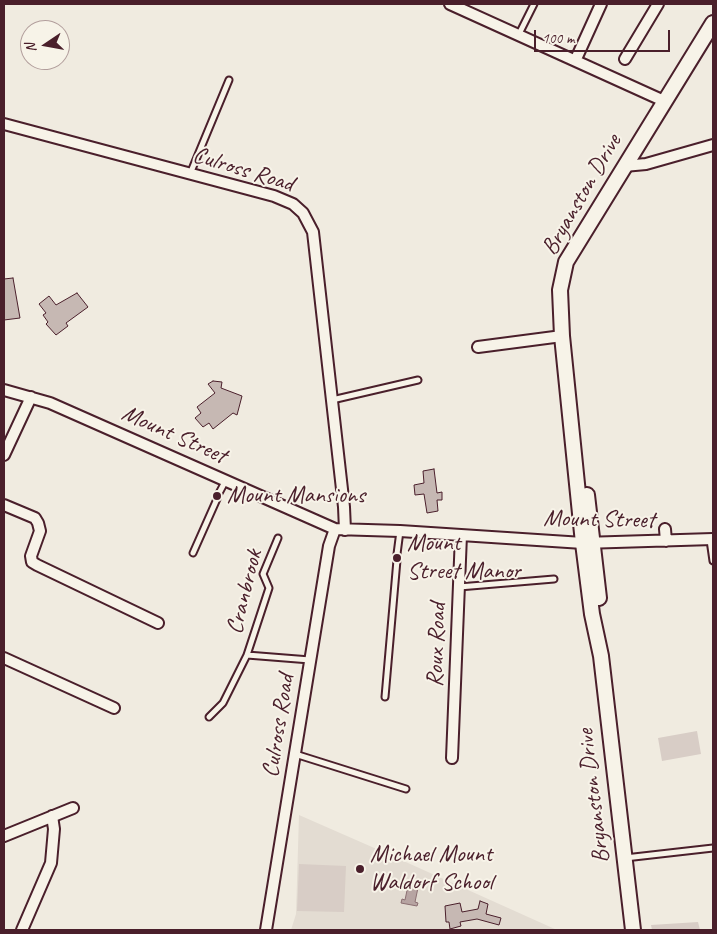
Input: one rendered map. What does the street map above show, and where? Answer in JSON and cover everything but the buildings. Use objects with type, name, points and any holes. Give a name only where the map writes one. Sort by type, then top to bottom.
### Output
[{"type":"main road","name":"Bryanston Drive","points":[[633,930],[600,656],[592,614],[579,437],[571,408],[562,336],[560,290],[566,262],[713,23]]},
{"type":"street","points":[[450,4],[576,59],[664,101]]},
{"type":"street","points":[[576,59],[601,4]]},
{"type":"street","points":[[625,59],[658,4]]},
{"type":"street","name":"Culross Road","points":[[4,124],[285,200],[303,213],[313,232],[332,400],[340,529],[329,546],[266,930]]},
{"type":"street","points":[[624,166],[646,164],[713,145]]},
{"type":"street","points":[[478,347],[562,336]]},
{"type":"street","name":"Mount Street","points":[[4,390],[50,403],[340,529],[462,534],[588,543],[712,540]]},
{"type":"street","points":[[4,455],[31,397]]},
{"type":"street","points":[[4,505],[35,518],[38,523],[40,530],[31,552],[32,562],[158,623]]},
{"type":"street","points":[[665,529],[666,541]]},
{"type":"street","name":"Roux Road","points":[[452,758],[462,534]]},
{"type":"street","points":[[4,658],[114,708]]},
{"type":"street","points":[[4,836],[73,808]]},
{"type":"street","points":[[22,930],[51,863],[54,829],[52,816]]},
{"type":"lane","points":[[519,34],[534,4]]},
{"type":"lane","points":[[190,174],[229,80]]},
{"type":"lane","points":[[332,400],[418,380]]},
{"type":"lane","points":[[194,553],[226,480]]},
{"type":"lane","points":[[384,697],[400,531]]},
{"type":"lane","name":"Cranbrook","points":[[209,717],[223,703],[247,655],[269,588],[263,574],[278,538]]},
{"type":"lane","points":[[712,540],[713,561]]},
{"type":"lane","points":[[459,588],[554,579]]},
{"type":"lane","name":"Cranbrook","points":[[247,655],[310,660]]},
{"type":"lane","points":[[295,754],[406,789]]},
{"type":"lane","points":[[624,858],[713,848]]},
{"type":"shaded area","points":[[697,731],[701,754],[662,761],[658,738]]},
{"type":"shaded area","name":"Michael Mount Waldorf School","points":[[299,815],[557,930],[291,930],[296,914]]},
{"type":"shaded area","points":[[299,864],[346,866],[344,912],[297,911]]},
{"type":"shaded area","points":[[409,881],[419,883],[415,902],[418,903],[417,906],[401,903],[402,899],[405,900]]},
{"type":"shaded area","points":[[698,922],[700,930],[652,930],[651,925]]},
{"type":"place","name":"Mount Mansions","points":[[217,496]]},
{"type":"place","name":"Mount Street Manor","points":[[397,558]]},
{"type":"place","name":"Michael Mount Waldorf School","points":[[360,869]]}]
